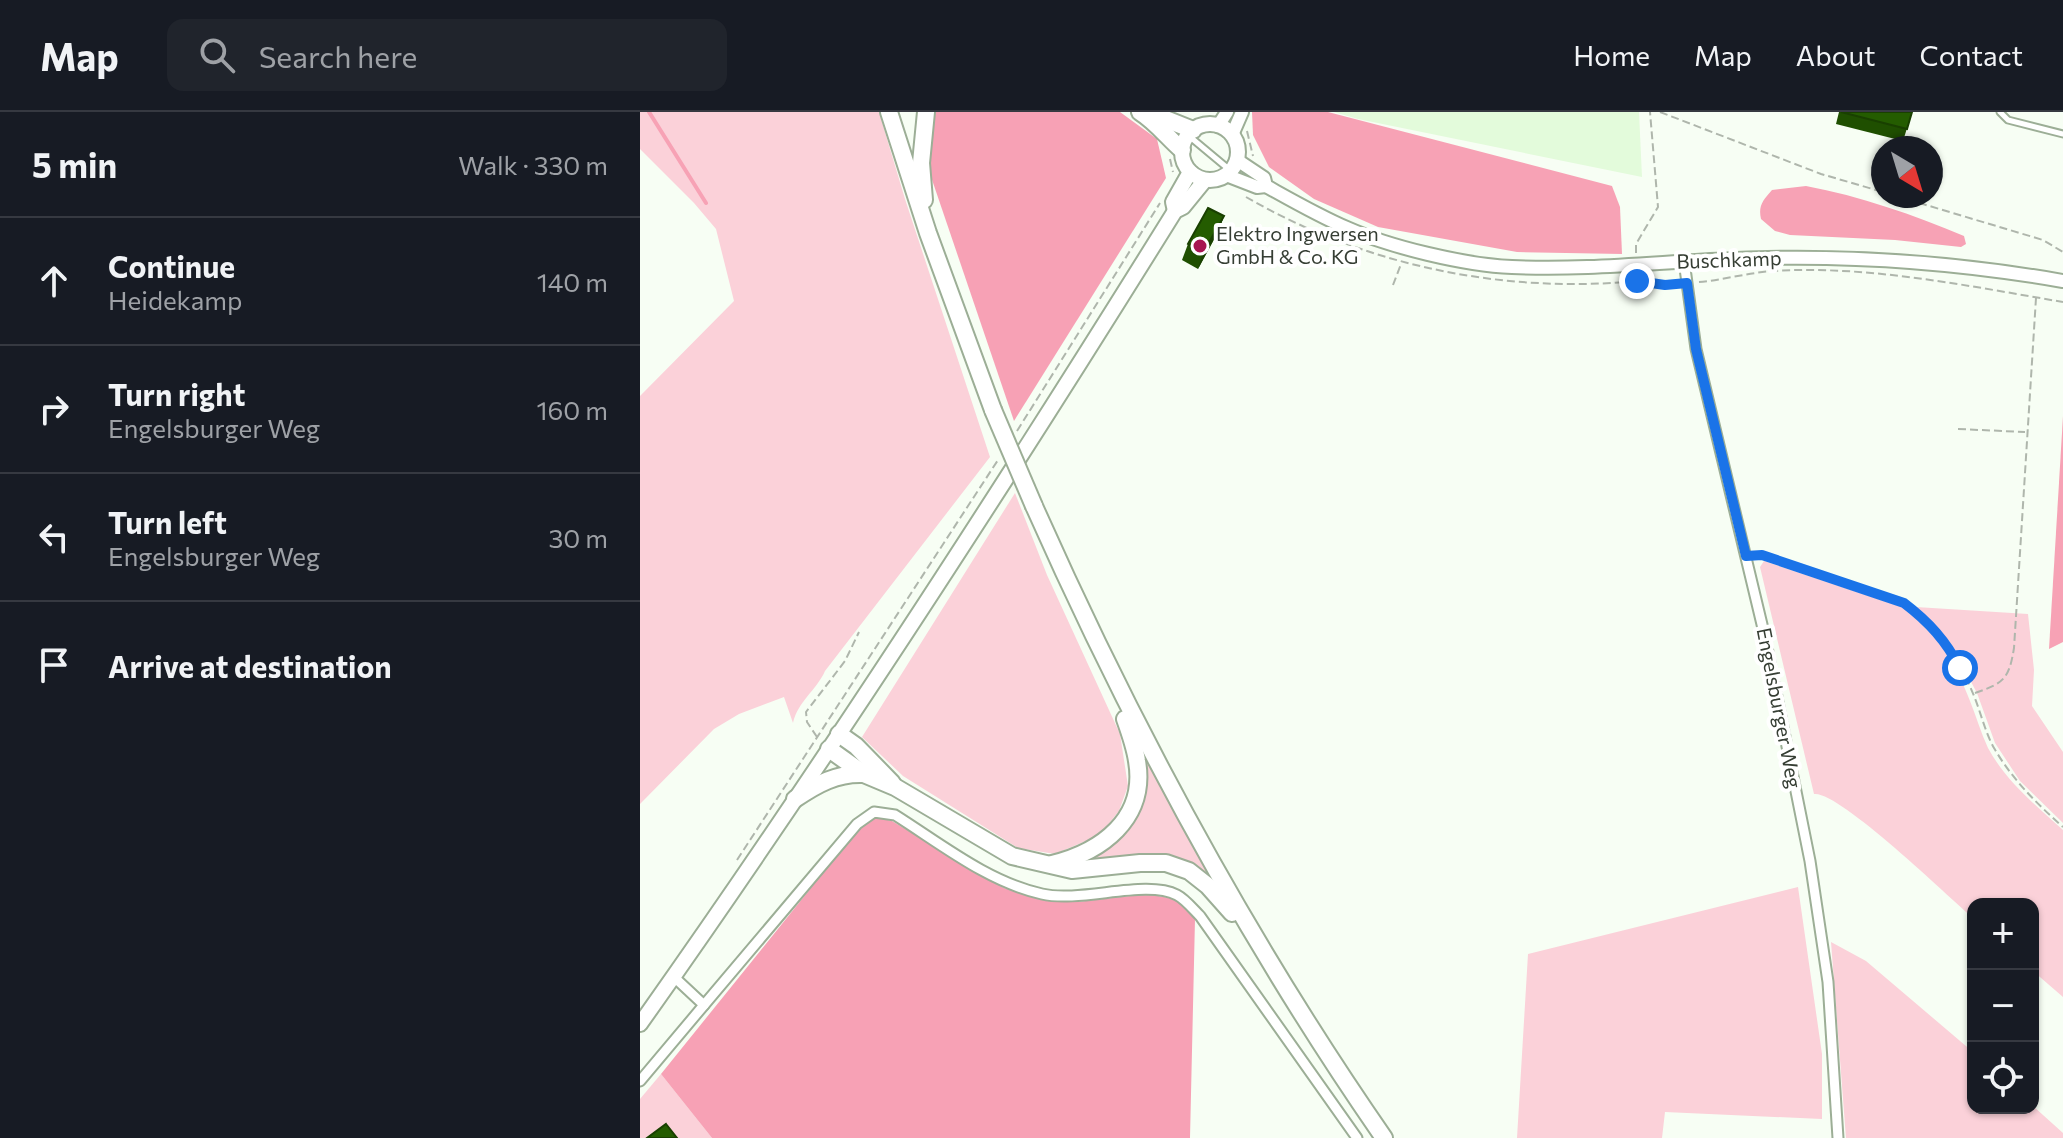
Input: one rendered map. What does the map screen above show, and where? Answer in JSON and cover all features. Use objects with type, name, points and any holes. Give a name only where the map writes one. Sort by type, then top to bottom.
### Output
[{"type":"highway","points":[[889,112],[928,233],[993,410],[1108,668],[1163,776],[1264,951],[1343,1079],[1384,1138]]},
{"type":"highway","points":[[926,112],[921,163],[928,233]]},
{"type":"highway","points":[[1145,115],[1184,139]]},
{"type":"highway","points":[[1145,115],[1163,118],[1184,139]]},
{"type":"highway","points":[[1048,865],[1079,858],[1105,843],[1127,816],[1136,792],[1138,764],[1108,668]]},
{"type":"highway","points":[[829,740],[864,774],[895,787],[1012,856],[1072,870],[1166,863],[1189,871],[1222,900],[1264,951]]},
{"type":"highway","points":[[829,740],[873,763],[895,787]]},
{"type":"highway","points":[[795,799],[825,781],[842,775],[864,774]]},
{"type":"main road","points":[[1201,126],[1218,126],[1232,135],[1236,142],[1231,168],[1213,180],[1205,180],[1185,166],[1184,139],[1201,126]]},
{"type":"main road","points":[[1175,211],[1173,202],[1190,172]]},
{"type":"main road","points":[[640,1024],[795,799],[829,740],[1031,441],[1175,211],[1183,207],[1205,180]]},
{"type":"street","points":[[1218,126],[1227,112]]},
{"type":"street","points":[[1232,135],[1242,112]]},
{"type":"street","name":"Buschkamp","points":[[1231,168],[1257,187],[1266,186],[1349,229],[1406,247],[1508,267],[1565,268],[1684,261],[1853,257],[2063,281]]},
{"type":"street","name":"Buschkamp","points":[[1231,168],[1264,178],[1266,186]]},
{"type":"street","name":"Engelsburger Weg","points":[[1684,261],[1696,349],[1746,556],[1810,861],[1828,982],[1838,1138]]},
{"type":"street","points":[[640,1081],[857,824],[874,812],[895,815],[1005,884],[1044,895],[1077,897],[1147,889],[1177,894],[1200,916],[1357,1138]]},
{"type":"street","points":[[674,977],[704,1005]]},
{"type":"lane","points":[[2000,112],[2008,120],[2063,134]]},
{"type":"lane","points":[[1184,139],[1231,168]]},
{"type":"path","points":[[1650,112],[1658,207],[1636,244],[1637,281],[1665,285],[1772,271],[1841,272],[1960,285],[2063,302]]},
{"type":"path","points":[[1660,112],[1821,174],[1871,189]]},
{"type":"path","points":[[1173,172],[1168,150],[1184,139]]},
{"type":"path","points":[[1015,434],[1164,196]]},
{"type":"path","points":[[1936,208],[2043,240],[2063,252]]},
{"type":"path","points":[[1393,285],[1406,247]]},
{"type":"path","points":[[1973,694],[1997,686],[2010,673],[2037,297]]},
{"type":"path","points":[[1958,429],[2028,432]]},
{"type":"path","points":[[733,866],[829,740],[998,460]]},
{"type":"path","points":[[1746,556],[1762,555],[1904,603],[1922,616],[1946,643],[1973,694],[1992,745],[2026,791],[2063,827]]},
{"type":"path","points":[[829,740],[807,722],[806,712],[845,661],[859,632]]},
{"type":"shaded area","points":[[640,112],[879,112],[990,457],[825,671],[799,708],[793,723],[784,697],[739,714],[714,729],[640,804],[640,396],[734,301],[716,229],[640,149]]},
{"type":"shaded area","points":[[934,112],[1120,112],[1157,139],[1166,178],[1014,421],[927,165]]},
{"type":"shaded area","points":[[1252,112],[1328,112],[1612,186],[1620,207],[1622,254],[1517,252],[1378,227],[1314,199],[1269,167],[1253,135]]},
{"type":"shaded area","points":[[1334,112],[1639,112],[1642,177],[1358,119]]},
{"type":"shaded area","points":[[1806,186],[1846,195],[1871,203],[1871,208],[1887,208],[1964,236],[1966,244],[1961,247],[1790,235],[1775,231],[1761,219],[1760,210],[1772,190]]},
{"type":"shaded area","points":[[2063,416],[2063,642],[2049,649]]},
{"type":"shaded area","points":[[1015,493],[1047,575],[1120,734],[1128,786],[1119,811],[1100,835],[1055,854],[1018,848],[903,776],[862,737]]},
{"type":"shaded area","points":[[1764,561],[1902,607],[1925,626],[1943,649],[1964,687],[1995,760],[2022,792],[2063,830],[2063,997],[2039,976],[2039,898],[1967,898],[1967,913],[1869,826],[1827,797],[1814,794],[1760,567]]},
{"type":"shaded area","points":[[1916,607],[2028,614],[2034,670],[2032,706],[2063,752],[2063,823],[2020,781],[1995,743],[1977,693],[1949,641]]},
{"type":"shaded area","points":[[1141,749],[1214,881],[1184,863],[1087,862],[1119,838],[1136,816],[1143,788]]},
{"type":"shaded area","points":[[875,817],[892,821],[1004,888],[1043,899],[1077,902],[1147,894],[1175,899],[1195,919],[1190,1138],[712,1138],[661,1074],[860,827]]},
{"type":"shaded area","points":[[1798,887],[1822,1054],[1822,1119],[1665,1112],[1662,1138],[1517,1138],[1528,954]]},
{"type":"shaded area","points":[[1831,942],[1866,961],[1967,1047],[1967,1114],[2039,1114],[2039,1111],[2063,1133],[2063,1138],[1846,1138]]},
{"type":"shaded area","points":[[661,1074],[712,1138],[640,1138],[640,1099]]},
{"type":"building","points":[[1841,112],[1912,112],[1907,129]]},
{"type":"building","points":[[1208,208],[1224,216],[1203,253],[1188,244]]},
{"type":"building","points":[[666,1124],[677,1138],[647,1138]]},
{"type":"waterway","points":[[649,112],[706,203]]},
{"type":"place","name":"Elektro Ingwersen GmbH & Co. KG","points":[[1200,246]]},
{"type":"route","points":[[1637,281],[1665,285],[1687,283],[1696,349],[1746,556],[1762,555],[1904,603],[1922,616],[1946,643],[1960,668]]}]
